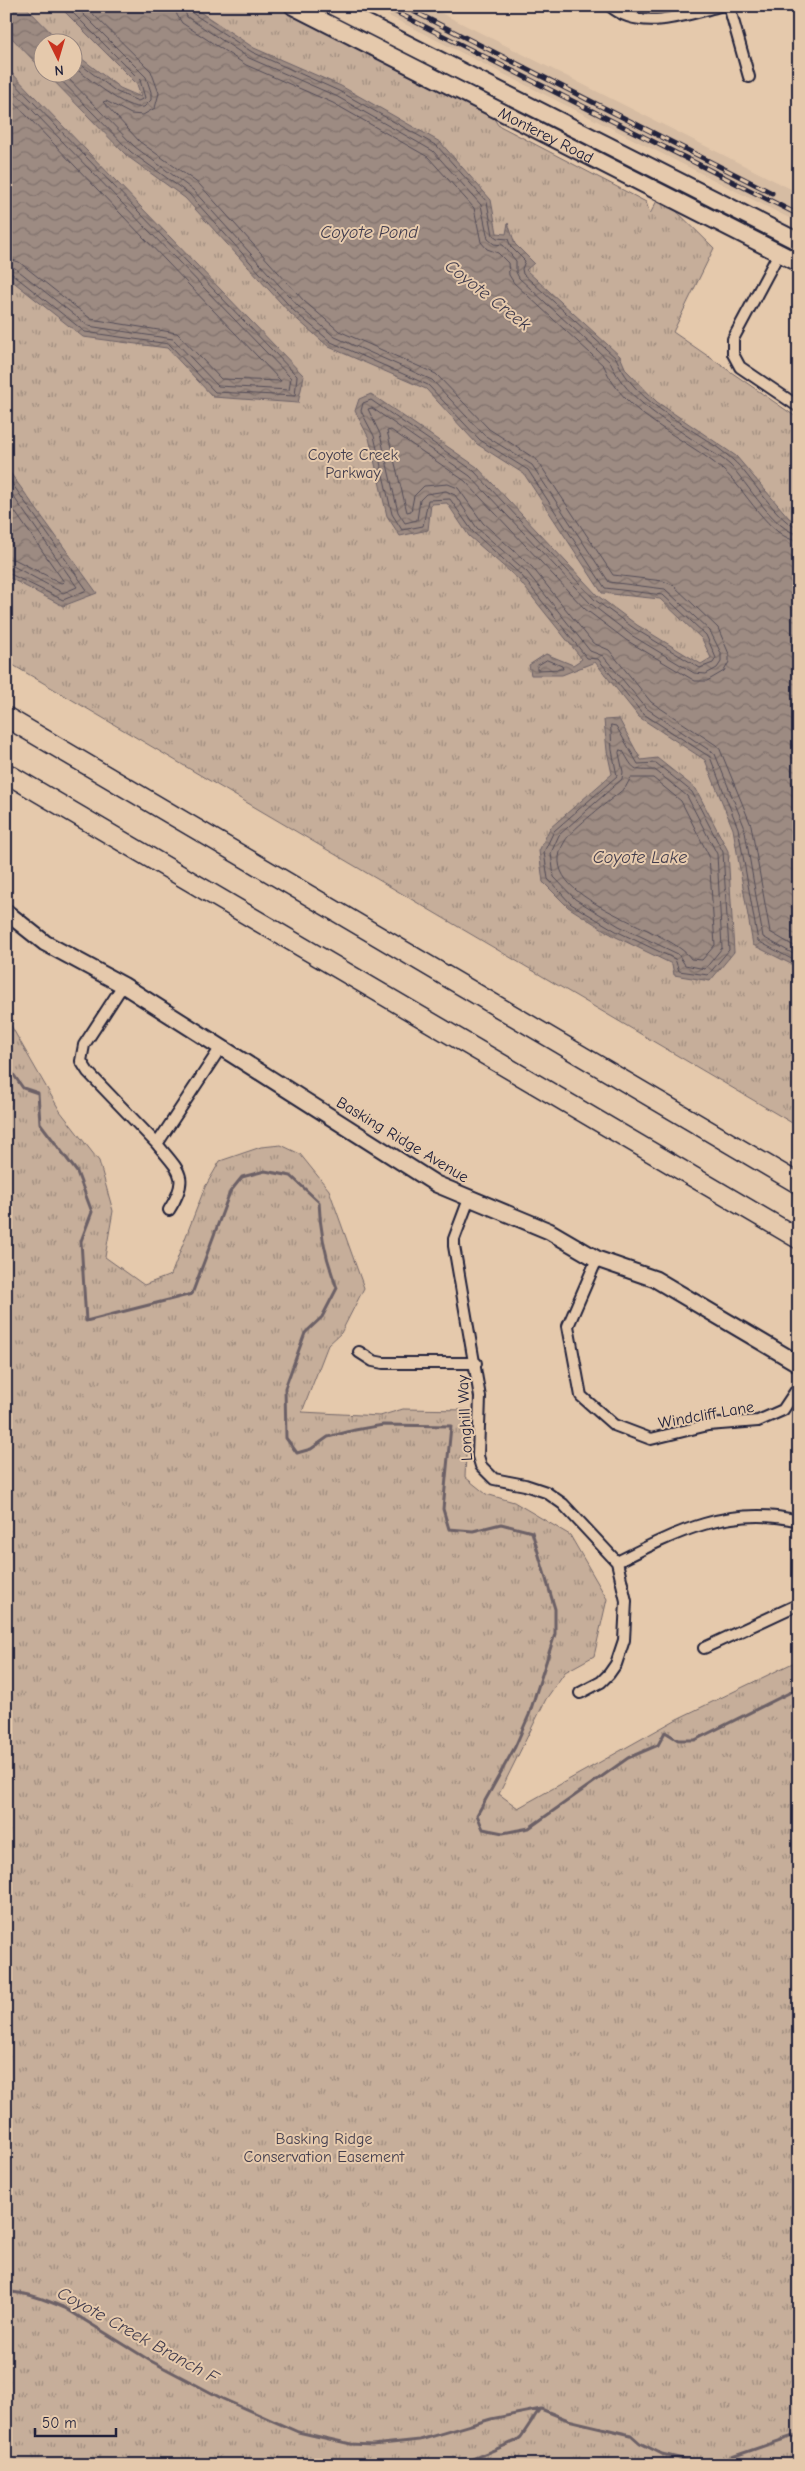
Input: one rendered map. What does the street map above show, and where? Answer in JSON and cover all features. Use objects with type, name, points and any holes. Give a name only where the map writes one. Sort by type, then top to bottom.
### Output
[{"type":"highway","points":[[6,717],[799,1184]]},
{"type":"highway","points":[[6,773],[799,1239]]},
{"type":"main road","name":"Monterey Road","points":[[293,6],[799,264]]},
{"type":"main road","name":"Monterey Road","points":[[332,6],[799,242]]},
{"type":"street","points":[[610,6],[618,13],[635,18],[654,20],[720,6]]},
{"type":"street","points":[[729,6],[749,77]]},
{"type":"street","points":[[778,253],[733,339],[733,354],[740,367],[799,407]]},
{"type":"street","name":"Basking Ridge Avenue","points":[[6,912],[46,943],[123,985],[436,1184],[549,1231],[597,1259],[656,1279],[799,1364]]},
{"type":"street","points":[[123,985],[84,1045],[81,1061],[88,1072],[157,1144],[177,1168],[181,1180],[181,1191],[169,1210]]},
{"type":"street","points":[[157,1144],[221,1047]]},
{"type":"street","name":"Longhill Way","points":[[469,1199],[454,1239],[454,1246],[476,1363],[480,1397],[478,1456],[481,1466],[494,1479],[525,1485],[546,1492],[563,1504],[617,1562]]},
{"type":"street","name":"Windcliff Lane","points":[[597,1259],[568,1326],[581,1396],[614,1425],[651,1439],[708,1425],[758,1420],[783,1410],[799,1386]]},
{"type":"street","points":[[359,1352],[373,1361],[384,1363],[476,1363]]},
{"type":"street","points":[[580,1693],[601,1682],[609,1674],[616,1664],[624,1640],[626,1601],[617,1562],[700,1524],[751,1516],[799,1520]]},
{"type":"street","points":[[704,1648],[799,1604]]},
{"type":"shaded area","points":[[369,6],[427,6],[799,193],[799,223]]},
{"type":"green space","name":"Coyote Creek Parkway","points":[[6,6],[295,6],[485,104],[498,125],[646,202],[650,214],[660,195],[714,248],[673,332],[799,419],[799,1127],[6,661]]},
{"type":"green space","name":"Basking Ridge Conservation Easement","points":[[6,1017],[60,1111],[99,1161],[113,1211],[105,1257],[144,1285],[171,1275],[205,1187],[220,1161],[261,1147],[281,1145],[300,1154],[329,1190],[364,1288],[341,1333],[328,1345],[302,1412],[380,1416],[403,1409],[468,1410],[465,1477],[486,1494],[514,1502],[570,1535],[607,1599],[594,1656],[565,1672],[546,1699],[499,1794],[518,1808],[677,1719],[799,1660],[799,2465],[6,2465]]},
{"type":"water","points":[[6,6],[25,6],[50,32],[32,32],[32,59],[6,32]]},
{"type":"water","name":"Coyote Pond","points":[[59,6],[190,6],[254,48],[341,86],[440,142],[491,200],[497,233],[506,234],[508,223],[515,244],[534,263],[526,270],[620,356],[626,370],[657,402],[736,456],[789,518],[799,524],[799,968],[753,945],[733,829],[705,760],[639,717],[595,662],[562,675],[531,675],[529,665],[546,654],[573,665],[582,659],[518,579],[469,536],[447,503],[431,504],[428,530],[400,536],[387,516],[369,438],[355,411],[359,399],[371,394],[477,467],[598,596],[637,625],[701,664],[711,658],[702,639],[660,599],[602,593],[524,474],[477,444],[426,389],[329,347],[291,314],[185,198],[127,156],[55,82],[82,82],[82,59],[120,88],[141,97],[137,84]]},
{"type":"water","points":[[6,67],[304,376],[298,403],[213,397],[167,348],[83,337],[6,276]]},
{"type":"water","points":[[6,467],[97,593],[63,606],[6,576]]},
{"type":"water","name":"Coyote Lake","points":[[619,719],[641,760],[657,758],[696,789],[728,851],[734,952],[710,981],[674,975],[672,964],[614,936],[568,907],[543,882],[539,851],[550,828],[612,774],[607,751],[604,720]]},
{"type":"waterway","points":[[6,1064],[23,1088],[38,1093],[40,1123],[77,1172],[92,1212],[81,1241],[86,1321],[192,1294],[230,1192],[242,1177],[265,1171],[291,1176],[319,1202],[324,1246],[337,1288],[322,1317],[305,1333],[285,1388],[286,1438],[297,1453],[311,1449],[328,1437],[383,1425],[451,1426],[443,1509],[449,1529],[473,1531],[501,1524],[532,1532],[555,1609],[555,1634],[529,1715],[515,1747],[477,1815],[483,1829],[503,1833],[529,1828],[628,1758],[658,1745],[665,1732],[678,1740],[695,1740],[799,1688]]},
{"type":"waterway","name":"Coyote Creek Branch F","points":[[6,2292],[44,2299],[65,2308],[149,2360],[223,2399],[298,2432],[351,2444],[372,2445],[420,2440],[491,2419],[541,2409],[568,2420],[631,2435],[640,2443],[662,2454],[687,2460],[726,2459],[799,2434]]},
{"type":"waterway","points":[[458,2465],[516,2441],[521,2437],[539,2410]]},
{"type":"railway","points":[[384,6],[799,215]]},
{"type":"railway","points":[[403,6],[772,193]]},
{"type":"water label","name":"Coyote Creek","points":[[488,295]]}]
